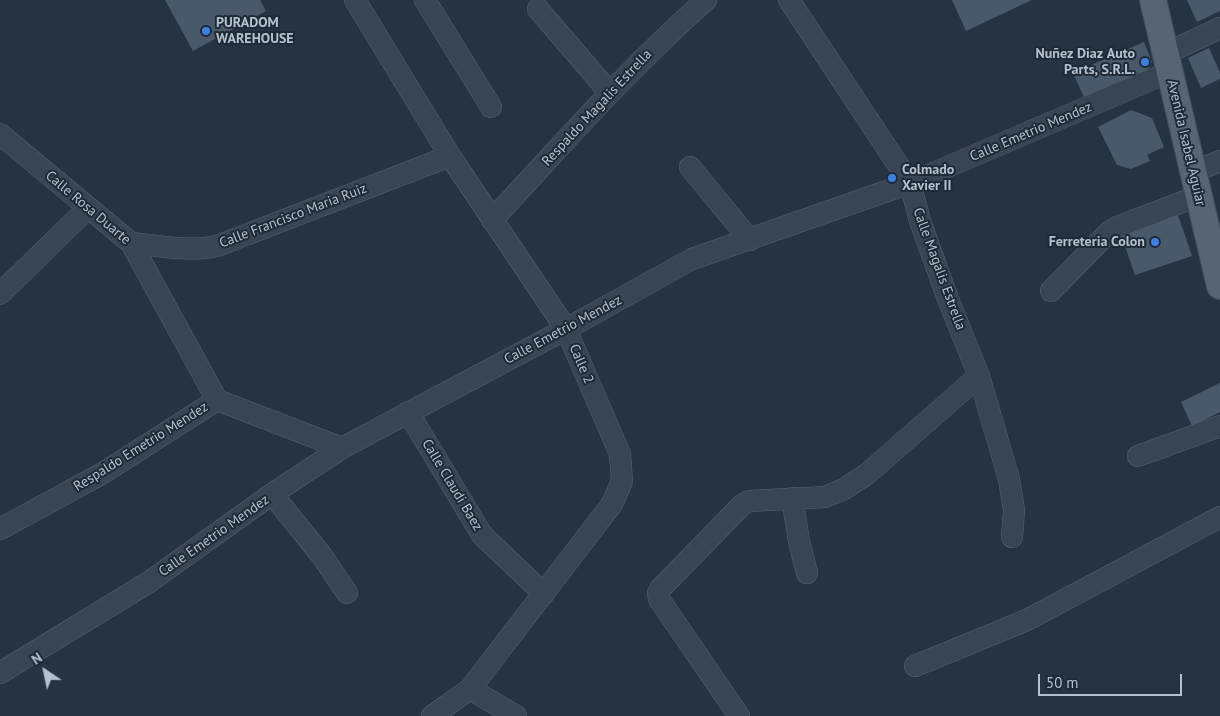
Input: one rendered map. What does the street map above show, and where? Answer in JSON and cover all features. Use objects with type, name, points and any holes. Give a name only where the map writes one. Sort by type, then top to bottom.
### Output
[{"type":"main road","name":"Avenida Isabel Aguiar","points":[[1153,0],[1220,286]]},
{"type":"street","name":"Calle 2","points":[[355,0],[450,156],[566,329],[620,454],[622,481],[612,504],[470,689],[432,716]]},
{"type":"street","points":[[425,0],[491,107]]},
{"type":"street","name":"Respaldo Magalis Estrella","points":[[492,220],[610,93],[669,33],[706,0]]},
{"type":"street","name":"Calle Magalis Estrella","points":[[789,0],[910,183],[920,221],[948,299],[979,376],[1009,480],[1014,510],[1012,537]]},
{"type":"street","points":[[538,9],[610,93]]},
{"type":"street","name":"Calle Emetrio Mendez","points":[[0,673],[148,582],[272,494],[342,448],[692,260],[910,183],[1167,63],[1220,28]]},
{"type":"street","name":"Calle Rosa Duarte","points":[[2,138],[131,243],[217,400]]},
{"type":"street","name":"Calle Francisco Maria Ruiz","points":[[131,243],[191,249],[217,246],[450,156]]},
{"type":"street","points":[[1051,291],[1110,231],[1195,184],[1220,161]]},
{"type":"street","points":[[690,167],[750,240]]},
{"type":"street","points":[[0,294],[88,208]]},
{"type":"street","points":[[739,716],[659,599],[658,593],[661,588],[742,505],[749,501],[825,497],[844,489],[867,474],[979,376]]},
{"type":"street","name":"Respaldo Emetrio Mendez","points":[[0,529],[103,473],[217,400],[342,448]]},
{"type":"street","name":"Calle Claudi Baez","points":[[408,412],[482,535],[544,594]]},
{"type":"street","points":[[1138,456],[1220,426]]},
{"type":"street","points":[[272,494],[322,556],[347,593]]},
{"type":"street","points":[[792,498],[799,541],[807,573]]},
{"type":"street","points":[[915,666],[1027,620],[1220,517]]},
{"type":"street","points":[[470,689],[516,716]]},
{"type":"building","name":"PURADOM WAREHOUSE","points":[[165,0],[260,0],[266,11],[193,51]]},
{"type":"building","points":[[952,0],[1032,0],[966,31]]},
{"type":"building","points":[[1187,0],[1220,0],[1220,11],[1197,22]]},
{"type":"building","points":[[1144,42],[1152,62],[1144,76],[1086,102],[1073,73]]},
{"type":"building","points":[[1209,48],[1220,73],[1220,79],[1201,88],[1188,58]]},
{"type":"building","points":[[1131,110],[1152,118],[1164,147],[1147,155],[1150,161],[1131,169],[1117,165],[1098,127]]},
{"type":"building","name":"Ferreteria Colon","points":[[1176,209],[1192,256],[1135,275],[1119,229]]},
{"type":"building","points":[[1220,383],[1220,412],[1192,426],[1181,402]]},
{"type":"place","name":"PURADOM WAREHOUSE","points":[[206,31]]},
{"type":"place","name":"Nuñez Diaz Auto Parts, S.R.L.","points":[[1145,62]]},
{"type":"place","name":"Colmado Xavier II","points":[[892,178]]},
{"type":"place","name":"Ferreteria Colon","points":[[1155,242]]}]
